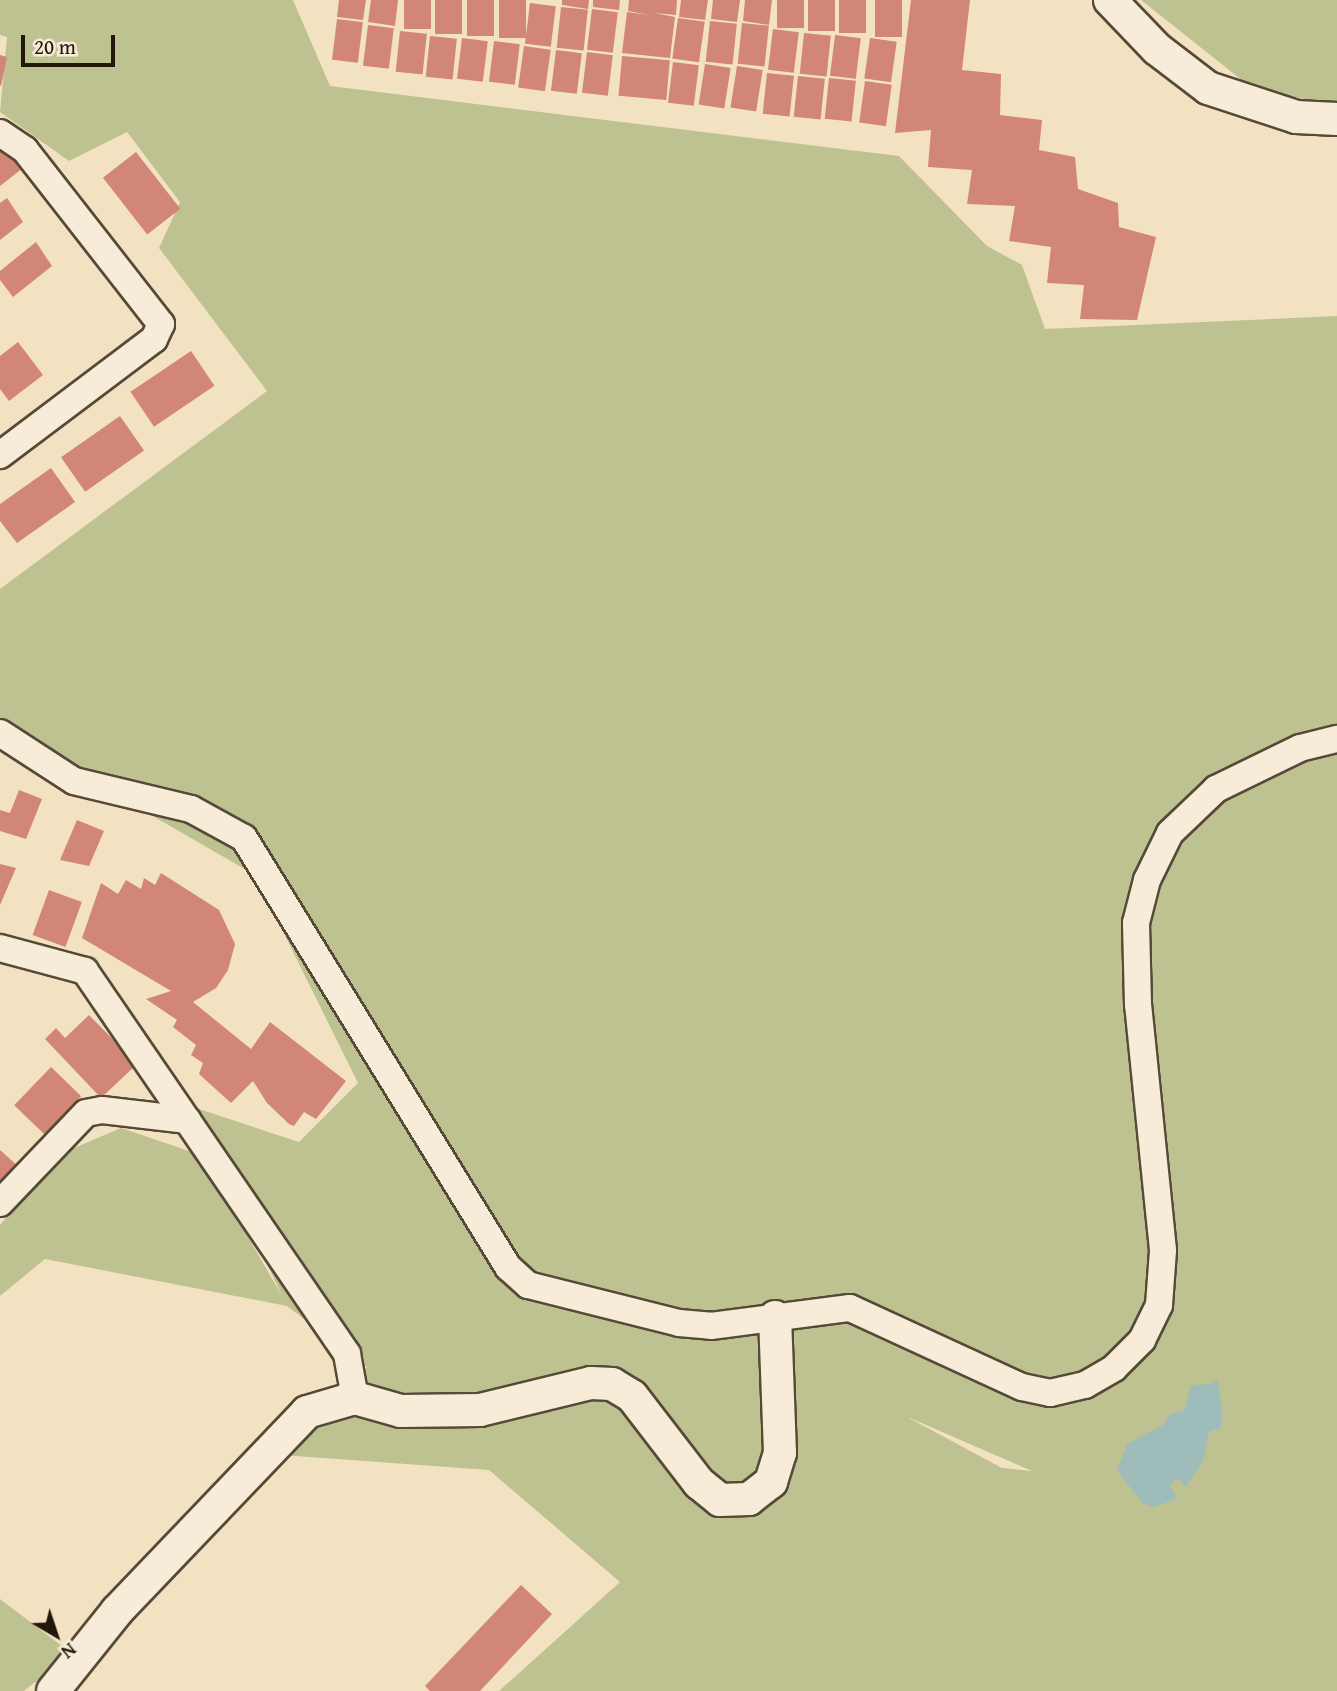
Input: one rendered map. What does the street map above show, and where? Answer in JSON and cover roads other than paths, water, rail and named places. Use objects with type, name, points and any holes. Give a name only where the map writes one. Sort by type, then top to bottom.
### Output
[{"type":"street","points":[[1110,0],[1157,49],[1208,88],[1296,117],[1337,119]]},
{"type":"street","points":[[0,133],[25,150],[161,324],[154,339],[0,455]]},
{"type":"street","points":[[0,733],[74,781],[191,809],[244,838],[508,1267],[528,1285],[680,1323],[711,1326],[850,1308],[1022,1387],[1050,1393],[1085,1385],[1114,1368],[1142,1340],[1158,1305],[1163,1250],[1138,1005],[1136,923],[1147,880],[1170,833],[1216,789],[1300,748],[1337,738]]},
{"type":"street","points":[[0,948],[85,971],[347,1354],[355,1398]]},
{"type":"street","points":[[0,1203],[74,1121],[86,1113],[102,1110],[187,1120]]},
{"type":"street","points":[[53,1691],[117,1611],[307,1412],[355,1398],[401,1411],[480,1409],[591,1383],[612,1384],[632,1396],[681,1463],[720,1500],[749,1499],[771,1482],[780,1453],[775,1317]]},
{"type":"water","points":[[1218,1379],[1223,1418],[1220,1428],[1209,1432],[1203,1461],[1186,1487],[1179,1479],[1173,1481],[1170,1486],[1177,1499],[1153,1507],[1142,1503],[1117,1470],[1127,1444],[1163,1425],[1170,1414],[1185,1410],[1191,1385],[1211,1384]]}]
